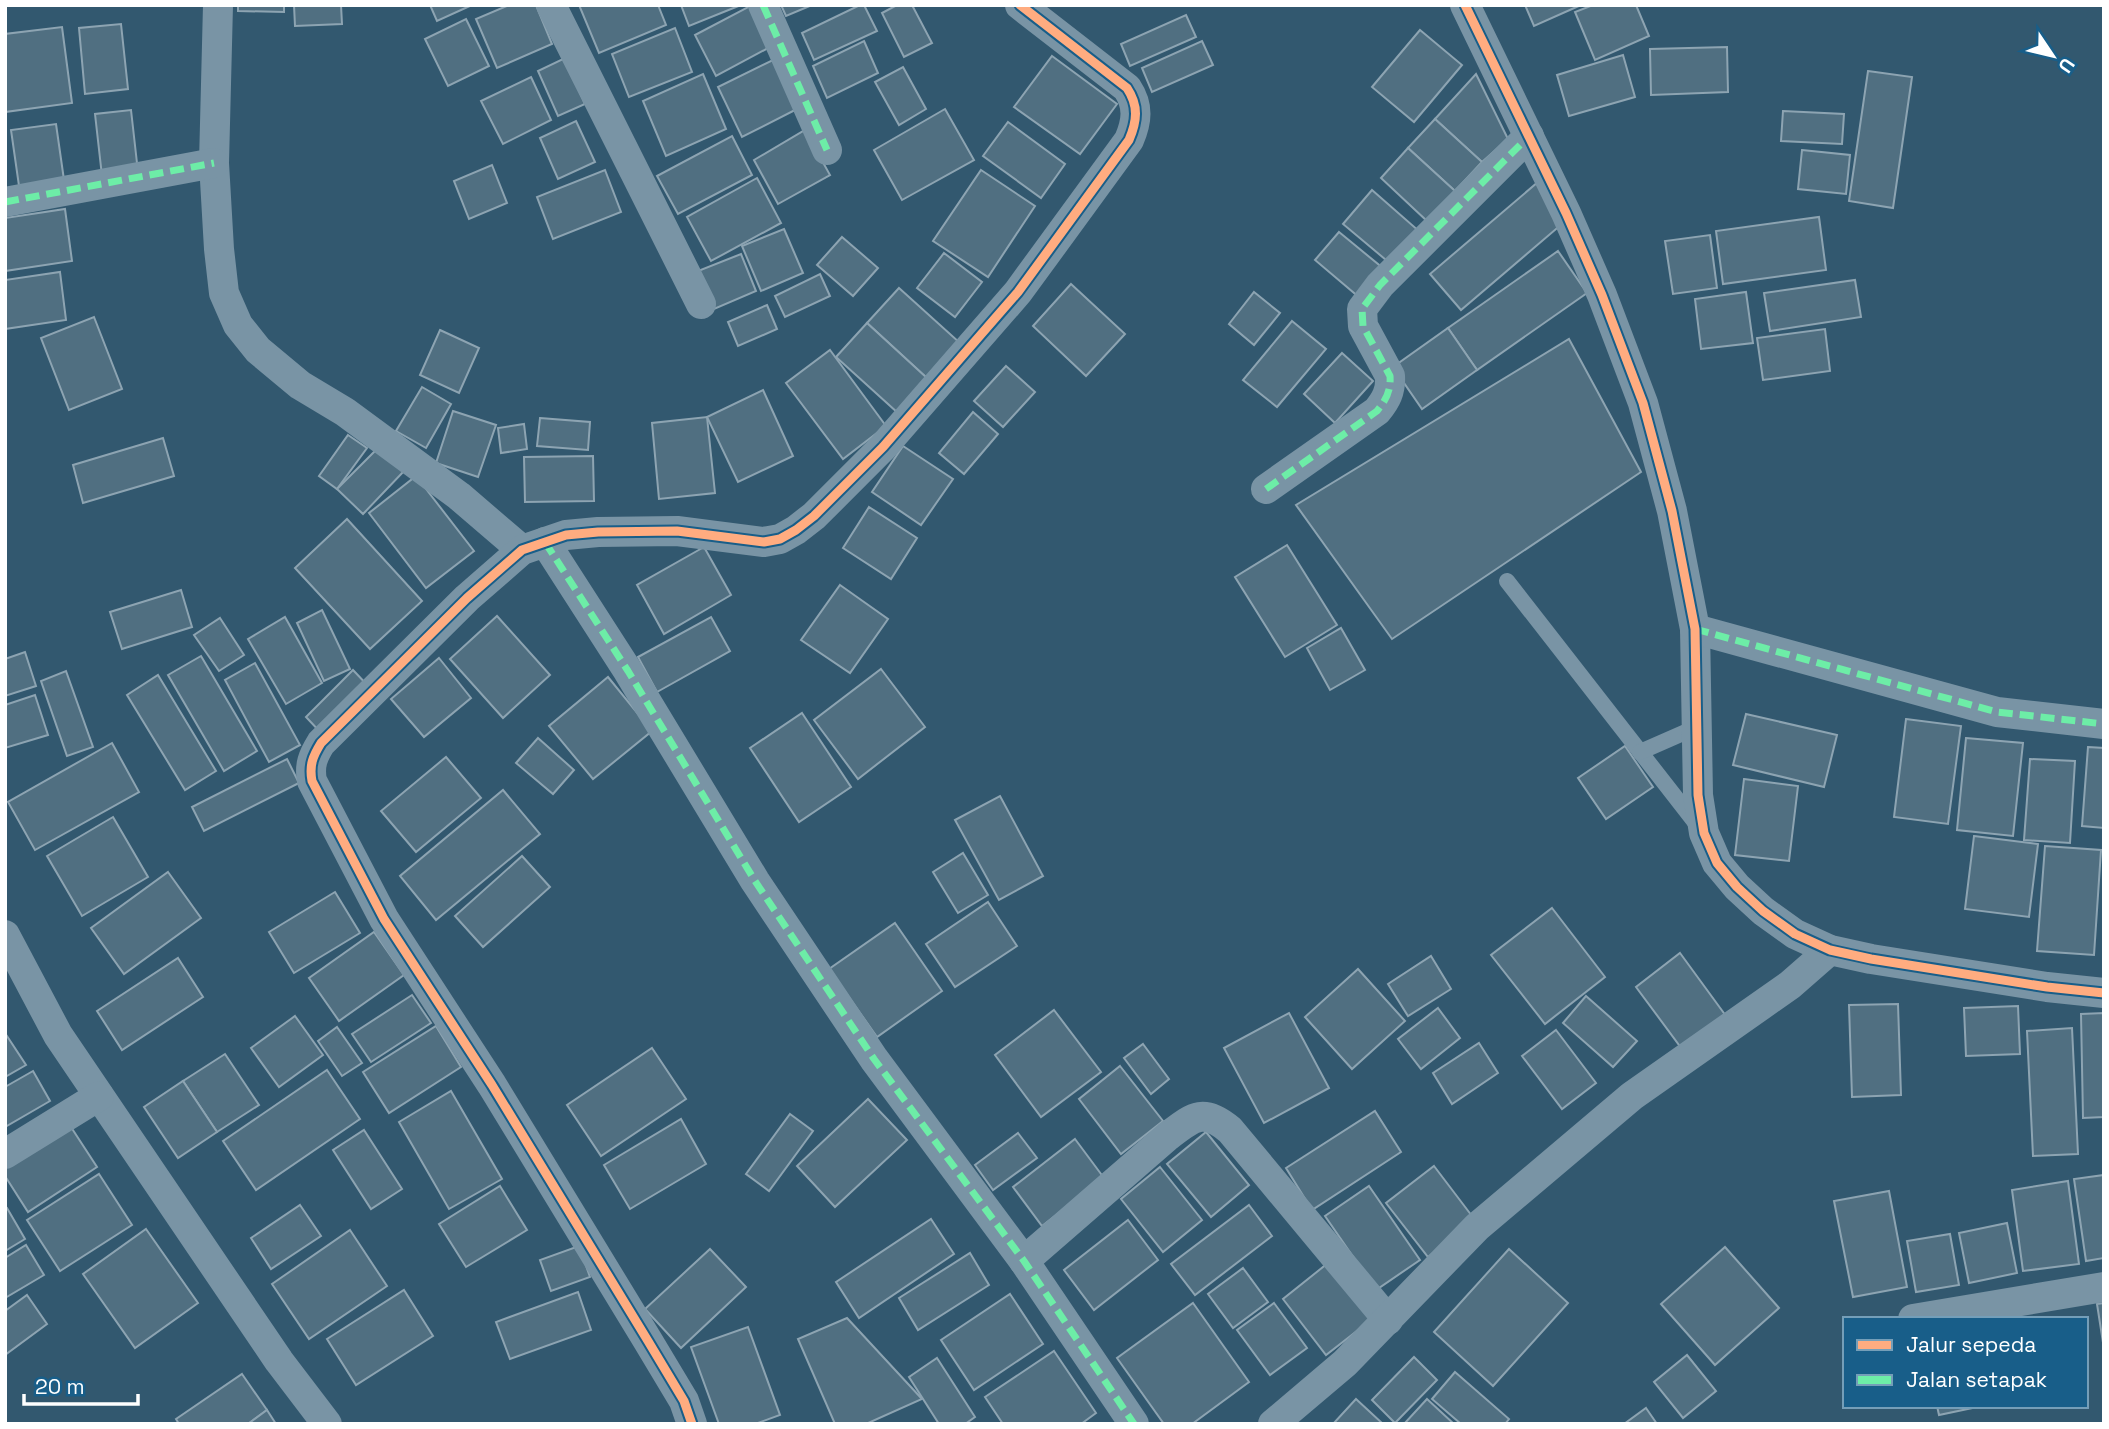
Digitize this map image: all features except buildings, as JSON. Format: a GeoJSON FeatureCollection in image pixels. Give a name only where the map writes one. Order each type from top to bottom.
{"type":"FeatureCollection","features":[{"type":"Feature","properties":{"kind":"street"},"geometry":{"type":"LineString","coordinates":[[218,5],[214,163],[224,293],[238,325],[258,350],[300,385],[345,412],[459,496],[534,546],[628,671],[755,881],[866,1048],[1024,1261],[1134,1424]]}},
{"type":"Feature","properties":{"kind":"street"},"geometry":{"type":"LineString","coordinates":[[551,5],[701,304]]}},
{"type":"Feature","properties":{"kind":"street"},"geometry":{"type":"LineString","coordinates":[[763,5],[827,150]]}},
{"type":"Feature","properties":{"kind":"street"},"geometry":{"type":"LineString","coordinates":[[692,1424],[684,1401],[492,1085],[384,919],[312,780],[310,768],[321,743],[467,598],[534,546],[566,535],[598,532],[677,531],[764,542],[780,538],[814,516],[883,447],[1018,292],[1129,140],[1135,126],[1135,100],[1127,88],[1020,5]]}},
{"type":"Feature","properties":{"kind":"street"},"geometry":{"type":"LineString","coordinates":[[1465,5],[1566,213],[1602,295],[1643,403],[1672,511],[1695,629],[1698,795],[1704,833],[1717,863],[1737,887],[1763,911],[1795,934],[1830,950],[1871,960],[2104,993]]}},
{"type":"Feature","properties":{"kind":"street"},"geometry":{"type":"LineString","coordinates":[[1266,489],[1377,411],[1391,384],[1390,376],[1362,319],[1362,309],[1368,299],[1529,136]]}},
{"type":"Feature","properties":{"kind":"street"},"geometry":{"type":"LineString","coordinates":[[5,202],[214,163]]}},
{"type":"Feature","properties":{"kind":"street"},"geometry":{"type":"LineString","coordinates":[[1695,629],[1997,712],[2104,724]]}},
{"type":"Feature","properties":{"kind":"street"},"geometry":{"type":"LineString","coordinates":[[5,935],[58,1035],[279,1361],[327,1424]]}},
{"type":"Feature","properties":{"kind":"street"},"geometry":{"type":"LineString","coordinates":[[1273,1424],[1345,1363],[1478,1227],[1632,1096],[1790,985],[1830,950]]}},
{"type":"Feature","properties":{"kind":"street"},"geometry":{"type":"LineString","coordinates":[[5,1154],[99,1096]]}},
{"type":"Feature","properties":{"kind":"street"},"geometry":{"type":"LineString","coordinates":[[1024,1261],[1168,1136],[1188,1121],[1209,1116],[1230,1130],[1388,1320]]}},
{"type":"Feature","properties":{"kind":"street"},"geometry":{"type":"LineString","coordinates":[[1925,1317],[2104,1287]]}},
{"type":"Feature","properties":{"kind":"lane"},"geometry":{"type":"LineString","coordinates":[[1507,581],[1704,833]]}},
{"type":"Feature","properties":{"kind":"lane"},"geometry":{"type":"LineString","coordinates":[[1640,752],[1697,727]]}},
{"type":"Feature","properties":{"kind":"marked path"},"geometry":{"type":"LineString","coordinates":[[763,5],[827,150]]}},
{"type":"Feature","properties":{"kind":"marked path"},"geometry":{"type":"LineString","coordinates":[[1266,489],[1380,407],[1389,391],[1390,376],[1363,326],[1362,309],[1380,285],[1529,136]]}},
{"type":"Feature","properties":{"kind":"marked path"},"geometry":{"type":"LineString","coordinates":[[5,202],[214,163]]}},
{"type":"Feature","properties":{"kind":"marked path"},"geometry":{"type":"LineString","coordinates":[[545,542],[628,671],[755,881],[874,1059],[1024,1261],[1134,1424]]}},
{"type":"Feature","properties":{"kind":"marked path"},"geometry":{"type":"LineString","coordinates":[[1695,629],[1997,712],[2104,724]]}},
{"type":"Feature","properties":{"kind":"cycle path"},"geometry":{"type":"LineString","coordinates":[[692,1424],[684,1401],[492,1085],[384,919],[312,781],[312,761],[321,743],[467,598],[522,550],[566,535],[598,532],[677,531],[764,542],[780,539],[814,516],[883,447],[1018,292],[1132,133],[1135,107],[1127,88],[1020,5]]}},
{"type":"Feature","properties":{"kind":"cycle path"},"geometry":{"type":"LineString","coordinates":[[1465,5],[1566,213],[1602,295],[1643,403],[1672,511],[1695,629],[1698,795],[1704,833],[1717,863],[1737,887],[1763,911],[1795,934],[1830,950],[2047,987],[2104,993]]}}]}
